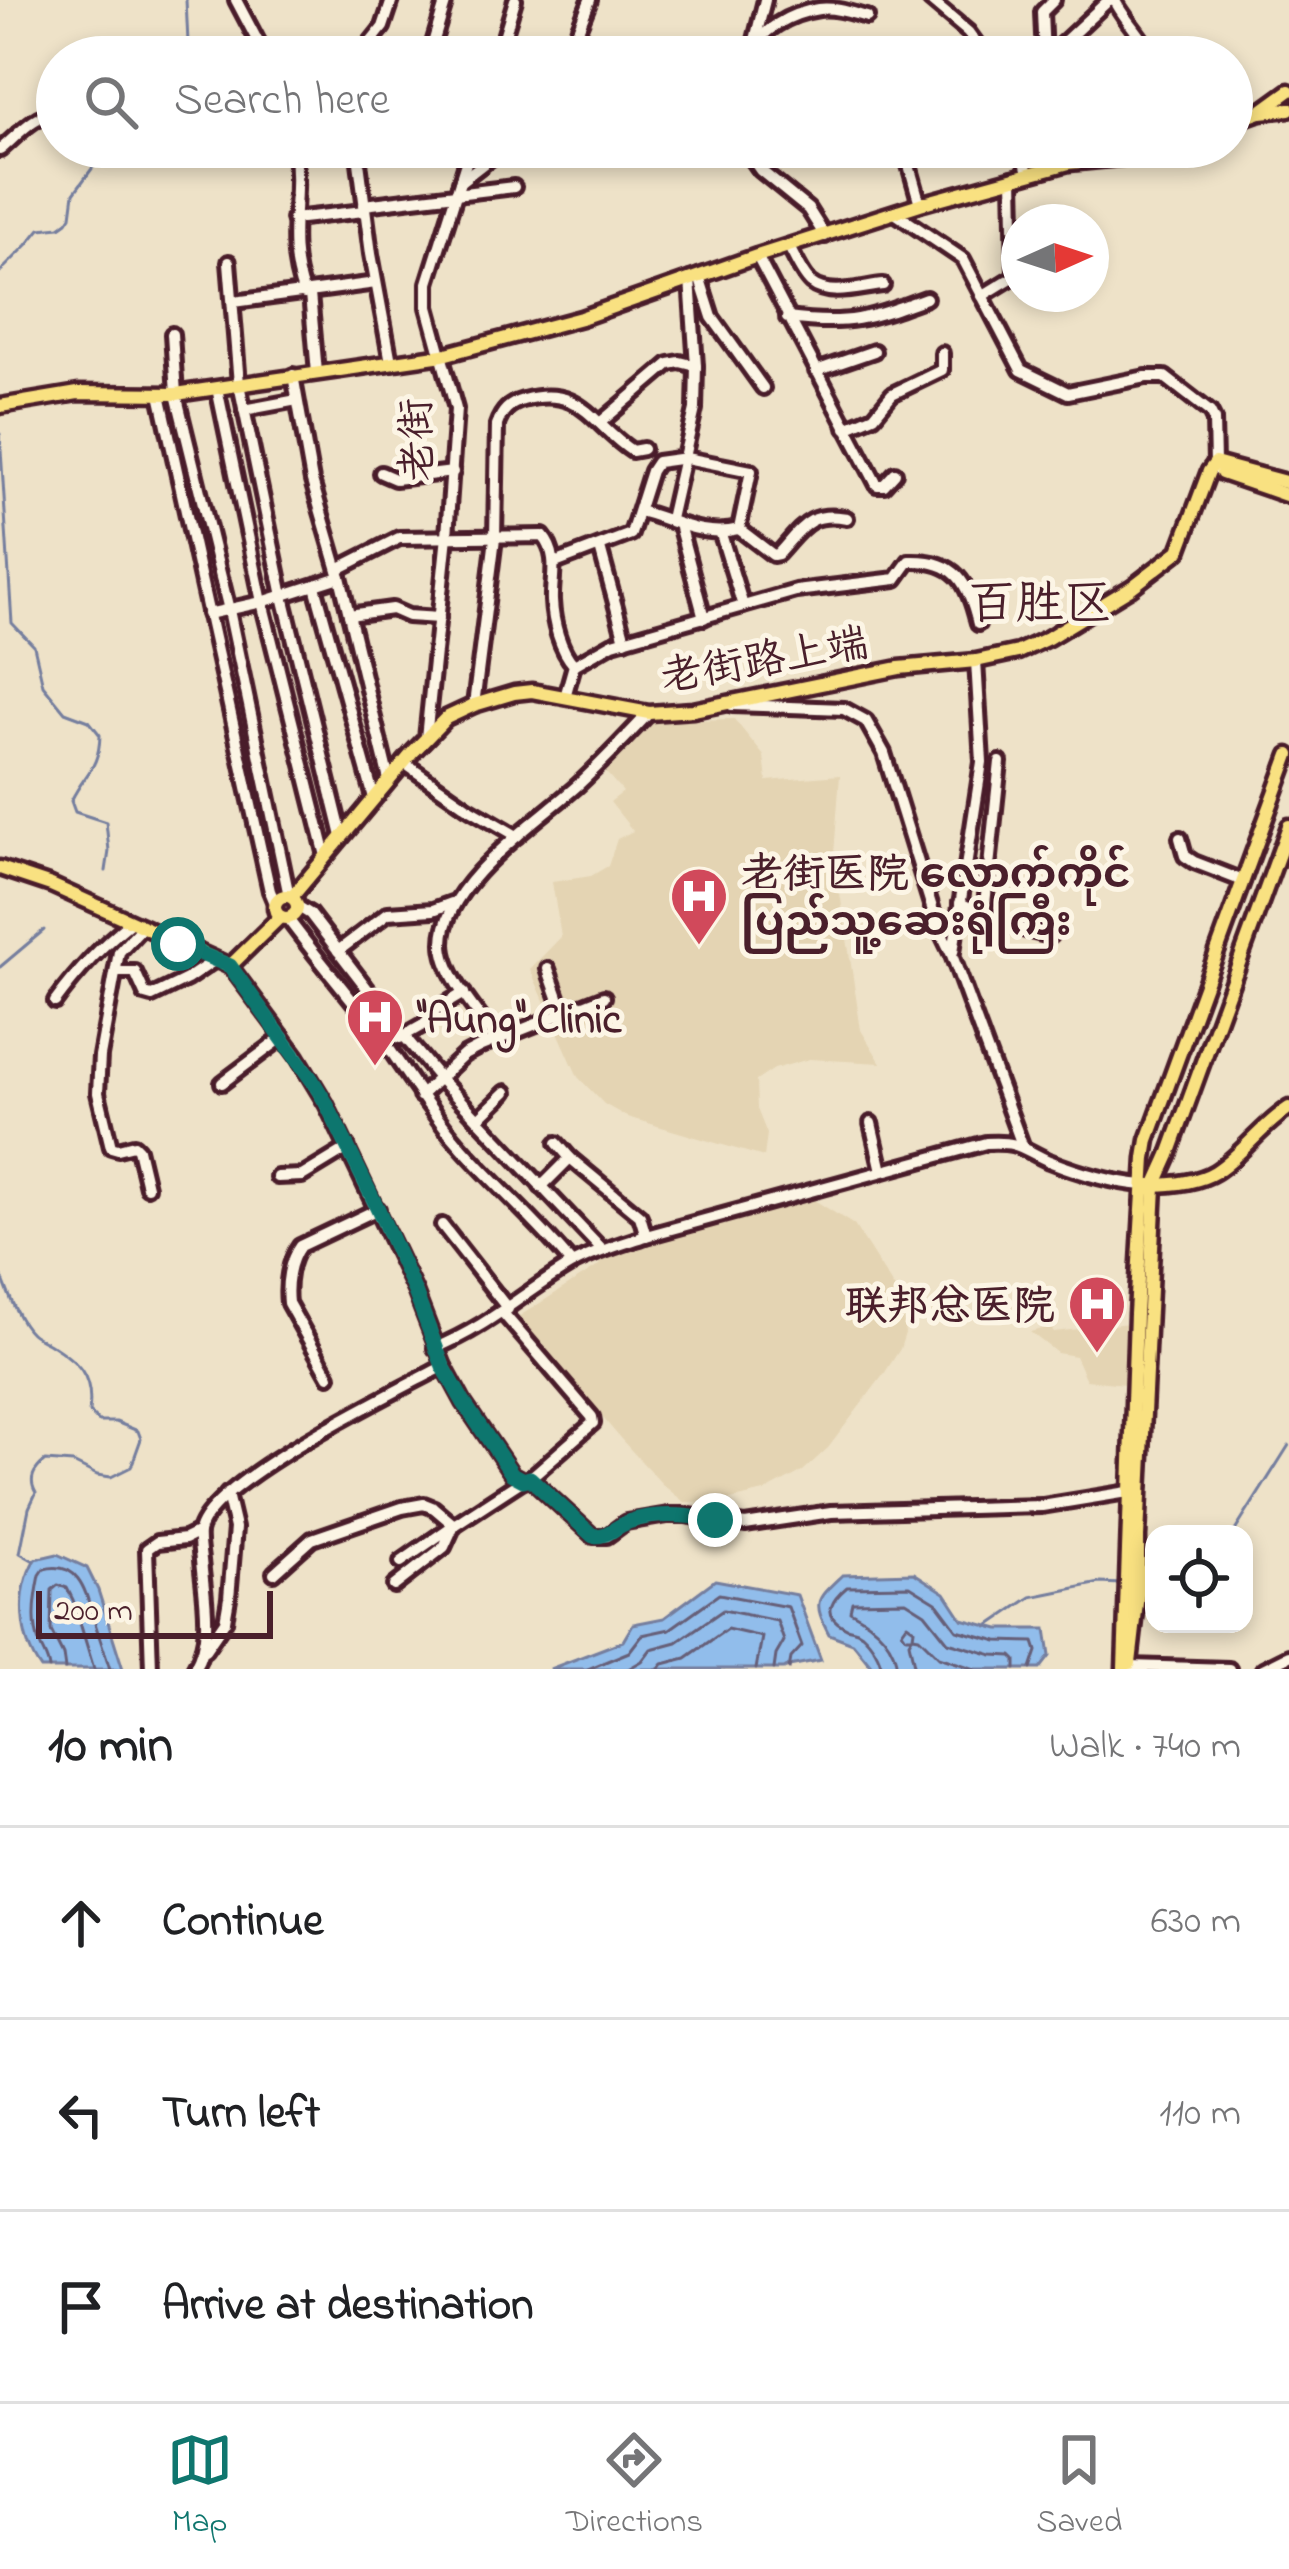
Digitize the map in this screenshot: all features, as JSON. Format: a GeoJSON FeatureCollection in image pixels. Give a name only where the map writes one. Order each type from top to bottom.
{"type":"FeatureCollection","features":[{"type":"Feature","properties":{"kind":"main road"},"geometry":{"type":"LineString","coordinates":[[1260,112],[1289,91]]}},
{"type":"Feature","properties":{"kind":"main road"},"geometry":{"type":"LineString","coordinates":[[1253,114],[1289,109]]}},
{"type":"Feature","properties":{"kind":"main road"},"geometry":{"type":"LineString","coordinates":[[0,406],[78,393],[176,394],[443,356],[581,318],[757,256],[1050,168]]}},
{"type":"Feature","properties":{"kind":"main road"},"geometry":{"type":"LineString","coordinates":[[1214,468],[1289,483]]}},
{"type":"Feature","properties":{"kind":"main road"},"geometry":{"type":"LineString","coordinates":[[1214,468],[1289,496]]}},
{"type":"Feature","properties":{"kind":"main road","name":"老街路上端"},"geometry":{"type":"LineString","coordinates":[[281,913],[294,916],[293,900],[326,856],[446,718],[474,705],[532,691],[649,712],[718,705],[899,668],[976,662],[1018,652],[1132,587],[1175,555],[1214,468]]}},
{"type":"Feature","properties":{"kind":"main road"},"geometry":{"type":"LineString","coordinates":[[1128,1668],[1148,1140],[1289,755]]}},
{"type":"Feature","properties":{"kind":"main road"},"geometry":{"type":"LineString","coordinates":[[1149,1185],[1169,1155],[1289,826]]}},
{"type":"Feature","properties":{"kind":"main road"},"geometry":{"type":"LineString","coordinates":[[0,868],[51,885],[230,966],[281,913],[281,897],[293,900]]}},
{"type":"Feature","properties":{"kind":"main road"},"geometry":{"type":"LineString","coordinates":[[1149,1185],[1214,1173],[1289,1108]]}},
{"type":"Feature","properties":{"kind":"street"},"geometry":{"type":"LineString","coordinates":[[236,0],[255,36]]}},
{"type":"Feature","properties":{"kind":"street"},"geometry":{"type":"LineString","coordinates":[[376,36],[392,0]]}},
{"type":"Feature","properties":{"kind":"street"},"geometry":{"type":"LineString","coordinates":[[435,36],[446,0]]}},
{"type":"Feature","properties":{"kind":"street"},"geometry":{"type":"LineString","coordinates":[[504,36],[515,0]]}},
{"type":"Feature","properties":{"kind":"street"},"geometry":{"type":"LineString","coordinates":[[575,36],[590,0]]}},
{"type":"Feature","properties":{"kind":"street"},"geometry":{"type":"LineString","coordinates":[[756,36],[765,0]]}},
{"type":"Feature","properties":{"kind":"street"},"geometry":{"type":"LineString","coordinates":[[930,0],[971,36]]}},
{"type":"Feature","properties":{"kind":"street"},"geometry":{"type":"LineString","coordinates":[[1044,36],[1042,12],[1054,0]]}},
{"type":"Feature","properties":{"kind":"street"},"geometry":{"type":"LineString","coordinates":[[1070,36],[1112,0],[1140,36]]}},
{"type":"Feature","properties":{"kind":"street"},"geometry":{"type":"LineString","coordinates":[[762,36],[796,15],[819,9],[867,16]]}},
{"type":"Feature","properties":{"kind":"street"},"geometry":{"type":"LineString","coordinates":[[0,149],[36,119]]}},
{"type":"Feature","properties":{"kind":"street"},"geometry":{"type":"LineString","coordinates":[[296,168],[292,247],[307,294],[317,374]]}},
{"type":"Feature","properties":{"kind":"street"},"geometry":{"type":"LineString","coordinates":[[359,168],[392,362]]}},
{"type":"Feature","properties":{"kind":"street","name":"老街"},"geometry":{"type":"LineString","coordinates":[[426,738],[455,409],[428,307],[428,283],[465,168]]}},
{"type":"Feature","properties":{"kind":"street"},"geometry":{"type":"LineString","coordinates":[[461,181],[478,168]]}},
{"type":"Feature","properties":{"kind":"street"},"geometry":{"type":"LineString","coordinates":[[759,168],[808,209],[825,236]]}},
{"type":"Feature","properties":{"kind":"street"},"geometry":{"type":"LineString","coordinates":[[910,168],[920,204]]}},
{"type":"Feature","properties":{"kind":"street"},"geometry":{"type":"LineString","coordinates":[[1027,168],[1028,174]]}},
{"type":"Feature","properties":{"kind":"street"},"geometry":{"type":"LineString","coordinates":[[982,296],[1016,272],[1013,178]]}},
{"type":"Feature","properties":{"kind":"street"},"geometry":{"type":"LineString","coordinates":[[293,220],[514,187]]}},
{"type":"Feature","properties":{"kind":"street"},"geometry":{"type":"LineString","coordinates":[[895,213],[963,259],[1021,370],[1068,393],[1165,376],[1210,412],[1214,468]]}},
{"type":"Feature","properties":{"kind":"street"},"geometry":{"type":"LineString","coordinates":[[789,247],[808,281],[818,287],[838,291],[883,284]]}},
{"type":"Feature","properties":{"kind":"street"},"geometry":{"type":"LineString","coordinates":[[757,256],[877,484],[884,485],[895,472]]}},
{"type":"Feature","properties":{"kind":"street"},"geometry":{"type":"LineString","coordinates":[[229,262],[244,410],[283,596],[342,836]]}},
{"type":"Feature","properties":{"kind":"street"},"geometry":{"type":"LineString","coordinates":[[694,277],[695,409],[675,524],[704,618]]}},
{"type":"Feature","properties":{"kind":"street"},"geometry":{"type":"LineString","coordinates":[[694,277],[712,316],[763,388]]}},
{"type":"Feature","properties":{"kind":"street"},"geometry":{"type":"LineString","coordinates":[[234,302],[376,284]]}},
{"type":"Feature","properties":{"kind":"street"},"geometry":{"type":"LineString","coordinates":[[787,317],[817,322],[863,320],[926,298]]}},
{"type":"Feature","properties":{"kind":"street"},"geometry":{"type":"LineString","coordinates":[[172,334],[176,394],[293,900],[310,914],[440,1078],[602,1250]]}},
{"type":"Feature","properties":{"kind":"street"},"geometry":{"type":"LineString","coordinates":[[816,371],[874,351]]}},
{"type":"Feature","properties":{"kind":"street"},"geometry":{"type":"LineString","coordinates":[[846,428],[874,416],[892,394],[942,370],[942,352]]}},
{"type":"Feature","properties":{"kind":"street"},"geometry":{"type":"LineString","coordinates":[[601,422],[669,364],[696,366]]}},
{"type":"Feature","properties":{"kind":"street"},"geometry":{"type":"LineString","coordinates":[[293,376],[312,481],[389,780]]}},
{"type":"Feature","properties":{"kind":"street"},"geometry":{"type":"LineString","coordinates":[[217,388],[262,602],[326,856]]}},
{"type":"Feature","properties":{"kind":"street"},"geometry":{"type":"LineString","coordinates":[[160,394],[270,891],[281,913],[457,1142],[572,1264]]}},
{"type":"Feature","properties":{"kind":"street"},"geometry":{"type":"LineString","coordinates":[[474,705],[495,538],[497,425],[508,406],[520,400],[560,396],[601,422],[624,446],[632,451],[643,449]]}},
{"type":"Feature","properties":{"kind":"street"},"geometry":{"type":"LineString","coordinates":[[244,410],[297,400]]}},
{"type":"Feature","properties":{"kind":"street"},"geometry":{"type":"LineString","coordinates":[[555,563],[632,535],[657,462],[686,458],[751,471],[740,529]]}},
{"type":"Feature","properties":{"kind":"street"},"geometry":{"type":"LineString","coordinates":[[382,473],[395,479],[453,472]]}},
{"type":"Feature","properties":{"kind":"street"},"geometry":{"type":"LineString","coordinates":[[639,511],[721,533],[740,529]]}},
{"type":"Feature","properties":{"kind":"street"},"geometry":{"type":"LineString","coordinates":[[740,529],[772,555],[818,516],[847,518]]}},
{"type":"Feature","properties":{"kind":"street"},"geometry":{"type":"LineString","coordinates":[[721,533],[742,606]]}},
{"type":"Feature","properties":{"kind":"street"},"geometry":{"type":"LineString","coordinates":[[208,614],[315,586],[399,538],[543,536],[551,545],[555,563],[555,619],[567,658],[574,664]]}},
{"type":"Feature","properties":{"kind":"street"},"geometry":{"type":"LineString","coordinates":[[599,548],[625,640]]}},
{"type":"Feature","properties":{"kind":"street"},"geometry":{"type":"LineString","coordinates":[[565,697],[574,664],[594,652],[796,592],[896,579],[910,561],[949,566],[956,572],[978,624]]}},
{"type":"Feature","properties":{"kind":"street"},"geometry":{"type":"LineString","coordinates":[[315,586],[374,798]]}},
{"type":"Feature","properties":{"kind":"street"},"geometry":{"type":"LineString","coordinates":[[349,615],[392,610],[439,618]]}},
{"type":"Feature","properties":{"kind":"street"},"geometry":{"type":"LineString","coordinates":[[952,955],[982,762],[976,662]]}},
{"type":"Feature","properties":{"kind":"street"},"geometry":{"type":"LineString","coordinates":[[718,705],[826,706],[866,721],[884,753],[937,924],[1022,1145]]}},
{"type":"Feature","properties":{"kind":"street"},"geometry":{"type":"LineString","coordinates":[[338,951],[388,913],[433,910],[453,903],[649,712]]}},
{"type":"Feature","properties":{"kind":"street"},"geometry":{"type":"LineString","coordinates":[[982,762],[1005,762],[984,914]]}},
{"type":"Feature","properties":{"kind":"street"},"geometry":{"type":"LineString","coordinates":[[404,763],[517,836]]}},
{"type":"Feature","properties":{"kind":"street"},"geometry":{"type":"LineString","coordinates":[[1180,838],[1185,856],[1243,881]]}},
{"type":"Feature","properties":{"kind":"street"},"geometry":{"type":"LineString","coordinates":[[453,903],[443,946],[464,993],[497,1039]]}},
{"type":"Feature","properties":{"kind":"street"},"geometry":{"type":"LineString","coordinates":[[960,903],[1007,925],[1050,936]]}},
{"type":"Feature","properties":{"kind":"street"},"geometry":{"type":"LineString","coordinates":[[137,924],[119,952],[98,1093],[111,1147],[134,1145],[138,1149],[147,1187]]}},
{"type":"Feature","properties":{"kind":"street"},"geometry":{"type":"LineString","coordinates":[[55,1001],[108,941],[137,924]]}},
{"type":"Feature","properties":{"kind":"street"},"geometry":{"type":"LineString","coordinates":[[116,972],[135,972],[146,994],[152,996],[187,980],[214,960]]}},
{"type":"Feature","properties":{"kind":"street"},"geometry":{"type":"LineString","coordinates":[[230,966],[326,1103],[415,1292],[443,1366],[464,1403],[512,1474],[526,1479],[593,1536],[607,1536],[626,1522],[668,1515],[745,1526],[831,1512],[1042,1506],[1134,1491]]}},
{"type":"Feature","properties":{"kind":"street"},"geometry":{"type":"LineString","coordinates":[[548,969],[564,1014]]}},
{"type":"Feature","properties":{"kind":"street"},"geometry":{"type":"LineString","coordinates":[[386,1044],[464,993]]}},
{"type":"Feature","properties":{"kind":"street"},"geometry":{"type":"LineString","coordinates":[[420,1096],[464,1055],[604,997]]}},
{"type":"Feature","properties":{"kind":"street"},"geometry":{"type":"LineString","coordinates":[[222,1084],[283,1037]]}},
{"type":"Feature","properties":{"kind":"street"},"geometry":{"type":"LineString","coordinates":[[478,1120],[506,1092]]}},
{"type":"Feature","properties":{"kind":"street"},"geometry":{"type":"LineString","coordinates":[[871,1123],[882,1171]]}},
{"type":"Feature","properties":{"kind":"street"},"geometry":{"type":"LineString","coordinates":[[557,1143],[640,1216],[646,1236]]}},
{"type":"Feature","properties":{"kind":"street"},"geometry":{"type":"LineString","coordinates":[[435,1348],[462,1337],[572,1264],[602,1250],[986,1143],[1022,1145],[1083,1173],[1149,1185]]}},
{"type":"Feature","properties":{"kind":"street"},"geometry":{"type":"LineString","coordinates":[[277,1177],[302,1176],[348,1148]]}},
{"type":"Feature","properties":{"kind":"street"},"geometry":{"type":"LineString","coordinates":[[541,1187],[570,1158]]}},
{"type":"Feature","properties":{"kind":"street"},"geometry":{"type":"LineString","coordinates":[[329,1376],[288,1303],[292,1256],[300,1246],[378,1209]]}},
{"type":"Feature","properties":{"kind":"street"},"geometry":{"type":"LineString","coordinates":[[401,1562],[526,1479],[593,1423],[442,1225]]}},
{"type":"Feature","properties":{"kind":"street"},"geometry":{"type":"LineString","coordinates":[[151,1669],[147,1550],[157,1542],[199,1532],[214,1506],[250,1476],[443,1366]]}},
{"type":"Feature","properties":{"kind":"street"},"geometry":{"type":"LineString","coordinates":[[202,1653],[225,1622],[229,1598],[236,1528],[227,1494]]}},
{"type":"Feature","properties":{"kind":"street"},"geometry":{"type":"LineString","coordinates":[[274,1573],[312,1539],[402,1508],[424,1504],[454,1525]]}},
{"type":"Feature","properties":{"kind":"street"},"geometry":{"type":"LineString","coordinates":[[394,1586],[444,1547],[454,1525]]}},
{"type":"Feature","properties":{"kind":"street"},"geometry":{"type":"LineString","coordinates":[[194,1669],[207,1635],[199,1532]]}},
{"type":"Feature","properties":{"kind":"street"},"geometry":{"type":"LineString","coordinates":[[1263,1669],[1289,1656]]}},
{"type":"Feature","properties":{"kind":"street"},"geometry":{"type":"LineString","coordinates":[[1128,1668],[1229,1669]]}},
{"type":"Feature","properties":{"kind":"shaded area","name":"老街医院 လောက်ကိုင် ပြည်သူ့ဆေးရုံကြီး"},"geometry":{"type":"Polygon","coordinates":[[[734,719],[764,756],[767,781],[840,775],[834,854],[861,1030],[881,1063],[809,1059],[774,1069],[756,1081],[757,1109],[767,1134],[764,1157],[627,1117],[604,1104],[578,1077],[530,969],[561,937],[552,882],[591,876],[608,866],[617,839],[633,831],[610,802],[623,792],[601,767],[649,721],[734,719]]]}},
{"type":"Feature","properties":{"kind":"shaded area"},"geometry":{"type":"Polygon","coordinates":[[[811,1198],[854,1225],[899,1296],[905,1333],[900,1349],[828,1448],[803,1471],[764,1492],[726,1501],[684,1502],[620,1438],[518,1317],[600,1265],[603,1256],[811,1198]]]}},
{"type":"Feature","properties":{"kind":"shaded area","name":"联邦总医院"},"geometry":{"type":"Polygon","coordinates":[[[1128,1323],[1125,1384],[1086,1380],[1075,1356],[1057,1353],[1030,1332],[1050,1327],[1054,1332],[1128,1323]]]}},
{"type":"Feature","properties":{"kind":"water"},"geometry":{"type":"Polygon","coordinates":[[[57,1554],[87,1568],[123,1669],[41,1669],[34,1657],[24,1629],[25,1585],[35,1559],[57,1554]]]}},
{"type":"Feature","properties":{"kind":"water"},"geometry":{"type":"Polygon","coordinates":[[[914,1573],[945,1593],[962,1619],[999,1629],[1046,1629],[1050,1656],[1040,1669],[874,1669],[853,1643],[829,1634],[819,1601],[842,1575],[914,1573]]]}},
{"type":"Feature","properties":{"kind":"water"},"geometry":{"type":"Polygon","coordinates":[[[715,1580],[797,1595],[821,1660],[784,1669],[550,1669],[623,1641],[633,1624],[664,1618],[715,1580]]]}},
{"type":"Feature","properties":{"kind":"waterway"},"geometry":{"type":"LineString","coordinates":[[186,0],[188,36]]}},
{"type":"Feature","properties":{"kind":"waterway"},"geometry":{"type":"LineString","coordinates":[[0,272],[40,229],[67,222],[74,193],[92,168]]}},
{"type":"Feature","properties":{"kind":"waterway"},"geometry":{"type":"LineString","coordinates":[[0,434],[12,623],[34,646],[43,685],[65,712],[89,721],[100,735],[94,764],[71,801],[75,812],[106,822],[106,871]]}},
{"type":"Feature","properties":{"kind":"waterway"},"geometry":{"type":"LineString","coordinates":[[0,967],[44,930]]}},
{"type":"Feature","properties":{"kind":"waterway"},"geometry":{"type":"LineString","coordinates":[[0,1272],[26,1327],[82,1370],[89,1388],[89,1412],[99,1422],[116,1422],[138,1431],[141,1439],[131,1467],[111,1477],[73,1463],[45,1461],[38,1468],[20,1553],[34,1561]]}},
{"type":"Feature","properties":{"kind":"waterway"},"geometry":{"type":"LineString","coordinates":[[1239,1525],[1289,1445]]}},
{"type":"Feature","properties":{"kind":"waterway"},"geometry":{"type":"LineString","coordinates":[[987,1627],[1031,1597],[1100,1583],[1122,1584]]}},
{"type":"Feature","properties":{"kind":"place","name":"老街医院 လောက်ကိုင် ပြည်သူ့ဆေးရုံကြီး"},"geometry":{"type":"Point","coordinates":[699,947]}},
{"type":"Feature","properties":{"kind":"place","name":"\"Aung\" Clinic"},"geometry":{"type":"Point","coordinates":[375,1068]}},
{"type":"Feature","properties":{"kind":"place","name":"联邦总医院"},"geometry":{"type":"Point","coordinates":[1097,1355]}},
{"type":"Feature","properties":{"kind":"district","name":"百胜区"},"geometry":{"type":"Point","coordinates":[1040,601]}},
{"type":"Feature","properties":{"kind":"route"},"geometry":{"type":"LineString","coordinates":[[178,944],[230,966],[312,1080],[378,1209],[443,1366],[512,1474],[530,1478],[593,1536],[607,1536],[626,1522],[668,1515],[715,1520]]}}]}
